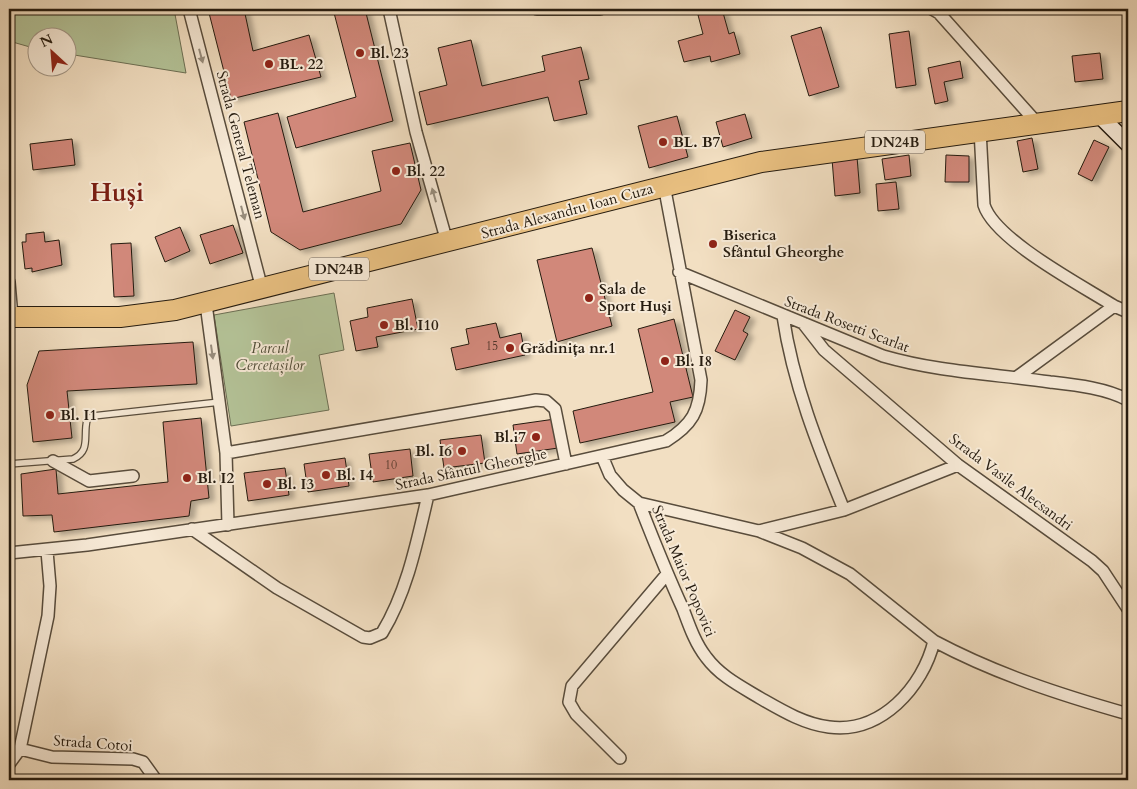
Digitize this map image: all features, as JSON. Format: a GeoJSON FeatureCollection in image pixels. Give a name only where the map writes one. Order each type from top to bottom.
{"type":"FeatureCollection","features":[{"type":"Feature","properties":{"kind":"highway","name":"Strada Alexandru Ioan Cuza"},"geometry":{"type":"LineString","coordinates":[[10,317],[120,317],[206,304],[664,185],[761,162],[980,130],[1128,111]]}},
{"type":"Feature","properties":{"kind":"main road"},"geometry":{"type":"LineString","coordinates":[[1099,116],[1128,144]]}},
{"type":"Feature","properties":{"kind":"street","name":"Strada General Teleman"},"geometry":{"type":"LineString","coordinates":[[189,9],[262,289]]}},
{"type":"Feature","properties":{"kind":"street"},"geometry":{"type":"LineString","coordinates":[[389,9],[416,132],[447,242]]}},
{"type":"Feature","properties":{"kind":"street"},"geometry":{"type":"LineString","coordinates":[[537,9],[600,9]]}},
{"type":"Feature","properties":{"kind":"street"},"geometry":{"type":"LineString","coordinates":[[932,9],[939,13],[1037,123]]}},
{"type":"Feature","properties":{"kind":"street"},"geometry":{"type":"LineString","coordinates":[[980,130],[984,205],[987,215],[1016,243],[1114,306],[1128,312]]}},
{"type":"Feature","properties":{"kind":"street","name":"Strada Sfântul Gheorghe"},"geometry":{"type":"LineString","coordinates":[[9,553],[47,551],[428,495],[666,441],[687,426],[699,407],[701,380],[664,185]]}},
{"type":"Feature","properties":{"kind":"street","name":"Strada Rosetti Scarlat"},"geometry":{"type":"LineString","coordinates":[[679,272],[883,356],[915,365],[953,371],[1074,385],[1118,395],[1128,400]]}},
{"type":"Feature","properties":{"kind":"street"},"geometry":{"type":"LineString","coordinates":[[9,282],[10,317]]}},
{"type":"Feature","properties":{"kind":"street"},"geometry":{"type":"LineString","coordinates":[[206,304],[226,453],[228,525]]}},
{"type":"Feature","properties":{"kind":"street"},"geometry":{"type":"LineString","coordinates":[[1017,377],[1114,306]]}},
{"type":"Feature","properties":{"kind":"street"},"geometry":{"type":"LineString","coordinates":[[783,316],[798,386],[818,445],[844,510]]}},
{"type":"Feature","properties":{"kind":"street","name":"Strada Vasile Alecsandri"},"geometry":{"type":"LineString","coordinates":[[804,324],[824,350],[958,465],[1092,561],[1103,571],[1128,609]]}},
{"type":"Feature","properties":{"kind":"street"},"geometry":{"type":"LineString","coordinates":[[226,453],[536,400],[546,401],[555,409],[566,464]]}},
{"type":"Feature","properties":{"kind":"street"},"geometry":{"type":"LineString","coordinates":[[602,456],[610,475],[623,490],[640,503],[759,531],[802,548],[850,574],[934,641],[1026,683],[1128,714]]}},
{"type":"Feature","properties":{"kind":"street"},"geometry":{"type":"LineString","coordinates":[[53,461],[89,482],[134,476]]}},
{"type":"Feature","properties":{"kind":"street"},"geometry":{"type":"LineString","coordinates":[[759,531],[844,510],[958,465]]}},
{"type":"Feature","properties":{"kind":"street"},"geometry":{"type":"LineString","coordinates":[[192,529],[291,596],[363,637],[377,637],[385,628],[413,560],[428,495]]}},
{"type":"Feature","properties":{"kind":"street","name":"Strada Maior Popovici"},"geometry":{"type":"LineString","coordinates":[[640,503],[667,574],[696,639],[715,668],[726,677],[785,712],[818,725],[842,728],[859,725],[892,708],[917,682],[929,660],[934,641]]}},
{"type":"Feature","properties":{"kind":"street"},"geometry":{"type":"LineString","coordinates":[[9,764],[20,749],[48,616],[50,586],[47,551]]}},
{"type":"Feature","properties":{"kind":"street"},"geometry":{"type":"LineString","coordinates":[[620,758],[576,714],[569,702],[572,686],[667,574]]}},
{"type":"Feature","properties":{"kind":"street","name":"Strada Cotoi"},"geometry":{"type":"LineString","coordinates":[[20,749],[52,757],[133,759],[143,762],[156,780]]}},
{"type":"Feature","properties":{"kind":"lane"},"geometry":{"type":"LineString","coordinates":[[9,464],[73,459],[81,456],[86,447],[87,420],[93,416],[220,402]]}},
{"type":"Feature","properties":{"kind":"green space"},"geometry":{"type":"Polygon","coordinates":[[[9,9],[174,9],[186,73],[78,56],[78,28],[28,28],[28,46],[9,41],[9,9]]]}},
{"type":"Feature","properties":{"kind":"green space","name":"Parcul Cercetașilor"},"geometry":{"type":"Polygon","coordinates":[[[334,293],[344,350],[319,355],[329,410],[231,426],[214,315],[334,293]]]}},
{"type":"Feature","properties":{"kind":"building","name":"BL. 22"},"geometry":{"type":"Polygon","coordinates":[[[208,9],[244,9],[253,51],[309,35],[321,77],[231,99],[208,9]]]}},
{"type":"Feature","properties":{"kind":"building","name":"Bl. 23"},"geometry":{"type":"Polygon","coordinates":[[[333,9],[365,9],[393,121],[296,148],[287,117],[356,97],[333,9]]]}},
{"type":"Feature","properties":{"kind":"building"},"geometry":{"type":"Polygon","coordinates":[[[722,9],[729,34],[734,32],[740,54],[711,62],[710,56],[684,62],[678,41],[703,34],[698,15],[722,9]]]}},
{"type":"Feature","properties":{"kind":"building"},"geometry":{"type":"Polygon","coordinates":[[[821,27],[839,87],[809,96],[791,36],[821,27]]]}},
{"type":"Feature","properties":{"kind":"building"},"geometry":{"type":"Polygon","coordinates":[[[909,31],[916,85],[896,88],[889,34],[909,31]]]}},
{"type":"Feature","properties":{"kind":"building"},"geometry":{"type":"Polygon","coordinates":[[[471,40],[482,86],[545,71],[542,56],[581,47],[589,79],[579,81],[587,114],[554,121],[548,97],[427,125],[419,92],[447,85],[438,48],[471,40]]]}},
{"type":"Feature","properties":{"kind":"building"},"geometry":{"type":"Polygon","coordinates":[[[1100,53],[1103,79],[1075,82],[1072,56],[1100,53]]]}},
{"type":"Feature","properties":{"kind":"building"},"geometry":{"type":"Polygon","coordinates":[[[960,61],[963,78],[944,82],[948,101],[935,104],[928,68],[960,61]]]}},
{"type":"Feature","properties":{"kind":"building","name":"Bl. 22"},"geometry":{"type":"Polygon","coordinates":[[[278,113],[303,212],[381,191],[372,151],[410,143],[421,190],[401,224],[300,250],[271,232],[244,122],[278,113]]]}},
{"type":"Feature","properties":{"kind":"building"},"geometry":{"type":"Polygon","coordinates":[[[745,114],[752,138],[723,147],[716,122],[745,114]]]}},
{"type":"Feature","properties":{"kind":"building","name":"BL. B7"},"geometry":{"type":"Polygon","coordinates":[[[677,116],[688,157],[649,168],[638,126],[677,116]]]}},
{"type":"Feature","properties":{"kind":"building"},"geometry":{"type":"Polygon","coordinates":[[[1032,138],[1038,169],[1023,172],[1017,141],[1032,138]]]}},
{"type":"Feature","properties":{"kind":"building"},"geometry":{"type":"Polygon","coordinates":[[[72,139],[75,165],[33,170],[30,144],[72,139]]]}},
{"type":"Feature","properties":{"kind":"building"},"geometry":{"type":"Polygon","coordinates":[[[1094,140],[1109,147],[1092,181],[1078,174],[1094,140]]]}},
{"type":"Feature","properties":{"kind":"building"},"geometry":{"type":"Polygon","coordinates":[[[909,155],[911,176],[885,180],[882,159],[909,155]]]}},
{"type":"Feature","properties":{"kind":"building"},"geometry":{"type":"Polygon","coordinates":[[[946,155],[969,156],[969,182],[945,182],[946,155]]]}},
{"type":"Feature","properties":{"kind":"building"},"geometry":{"type":"Polygon","coordinates":[[[857,157],[860,193],[835,196],[832,159],[857,157]]]}},
{"type":"Feature","properties":{"kind":"building"},"geometry":{"type":"Polygon","coordinates":[[[896,182],[899,209],[878,211],[876,184],[896,182]]]}},
{"type":"Feature","properties":{"kind":"building"},"geometry":{"type":"Polygon","coordinates":[[[233,225],[243,253],[210,264],[200,235],[233,225]]]}},
{"type":"Feature","properties":{"kind":"building"},"geometry":{"type":"Polygon","coordinates":[[[180,227],[190,251],[165,262],[155,237],[180,227]]]}},
{"type":"Feature","properties":{"kind":"building"},"geometry":{"type":"Polygon","coordinates":[[[44,232],[45,242],[59,240],[62,265],[32,272],[32,268],[25,269],[22,242],[26,242],[26,234],[44,232]]]}},
{"type":"Feature","properties":{"kind":"building"},"geometry":{"type":"Polygon","coordinates":[[[131,243],[134,296],[114,297],[111,244],[131,243]]]}},
{"type":"Feature","properties":{"kind":"building","name":"Sala de Sport Huși"},"geometry":{"type":"Polygon","coordinates":[[[592,248],[612,326],[557,342],[537,260],[592,248]]]}},
{"type":"Feature","properties":{"kind":"building","name":"Bl. I10"},"geometry":{"type":"Polygon","coordinates":[[[412,299],[418,329],[376,337],[378,347],[356,351],[350,321],[368,317],[367,308],[412,299]]]}},
{"type":"Feature","properties":{"kind":"building"},"geometry":{"type":"Polygon","coordinates":[[[735,310],[750,317],[743,331],[748,334],[735,360],[715,351],[735,310]]]}},
{"type":"Feature","properties":{"kind":"building","name":"Bl. I8"},"geometry":{"type":"Polygon","coordinates":[[[674,319],[693,397],[670,402],[675,422],[580,443],[573,411],[653,392],[638,329],[674,319]]]}},
{"type":"Feature","properties":{"kind":"building"},"geometry":{"type":"Polygon","coordinates":[[[496,323],[500,338],[521,333],[525,355],[456,370],[451,348],[469,344],[466,329],[496,323]]]}},
{"type":"Feature","properties":{"kind":"building","name":"Bl. I1"},"geometry":{"type":"Polygon","coordinates":[[[193,342],[197,384],[67,391],[72,438],[33,442],[27,385],[39,351],[193,342]]]}},
{"type":"Feature","properties":{"kind":"building","name":"Bl. I2"},"geometry":{"type":"Polygon","coordinates":[[[201,418],[209,498],[191,501],[189,516],[54,532],[52,515],[23,516],[21,474],[56,469],[58,494],[168,482],[163,422],[201,418]]]}},
{"type":"Feature","properties":{"kind":"building","name":"Bl.i7"},"geometry":{"type":"Polygon","coordinates":[[[555,419],[558,448],[517,454],[513,425],[555,419]]]}},
{"type":"Feature","properties":{"kind":"building","name":"Bl. I6"},"geometry":{"type":"Polygon","coordinates":[[[481,435],[485,463],[444,468],[440,440],[481,435]]]}},
{"type":"Feature","properties":{"kind":"building"},"geometry":{"type":"Polygon","coordinates":[[[410,449],[413,476],[373,482],[369,454],[410,449]]]}},
{"type":"Feature","properties":{"kind":"building","name":"Bl. I4"},"geometry":{"type":"Polygon","coordinates":[[[345,458],[349,486],[308,492],[304,464],[345,458]]]}},
{"type":"Feature","properties":{"kind":"building","name":"Bl. I3"},"geometry":{"type":"Polygon","coordinates":[[[285,468],[289,495],[248,501],[244,473],[285,468]]]}},
{"type":"Feature","properties":{"kind":"place","name":"Bl. 23"},"geometry":{"type":"Point","coordinates":[360,53]}},
{"type":"Feature","properties":{"kind":"place","name":"BL. 22"},"geometry":{"type":"Point","coordinates":[269,64]}},
{"type":"Feature","properties":{"kind":"place","name":"BL. B7"},"geometry":{"type":"Point","coordinates":[663,142]}},
{"type":"Feature","properties":{"kind":"place","name":"Bl. 22"},"geometry":{"type":"Point","coordinates":[396,171]}},
{"type":"Feature","properties":{"kind":"place","name":"Biserica Sfântul Gheorghe"},"geometry":{"type":"Point","coordinates":[713,244]}},
{"type":"Feature","properties":{"kind":"place","name":"Sala de Sport Huși"},"geometry":{"type":"Point","coordinates":[589,298]}},
{"type":"Feature","properties":{"kind":"place","name":"Bl. I10"},"geometry":{"type":"Point","coordinates":[384,325]}},
{"type":"Feature","properties":{"kind":"place","name":"Grădinița nr.1"},"geometry":{"type":"Point","coordinates":[510,348]}},
{"type":"Feature","properties":{"kind":"place","name":"Bl. I8"},"geometry":{"type":"Point","coordinates":[665,361]}},
{"type":"Feature","properties":{"kind":"place","name":"Bl. I1"},"geometry":{"type":"Point","coordinates":[50,415]}},
{"type":"Feature","properties":{"kind":"place","name":"Bl.i7"},"geometry":{"type":"Point","coordinates":[536,437]}},
{"type":"Feature","properties":{"kind":"place","name":"Bl. I6"},"geometry":{"type":"Point","coordinates":[462,451]}},
{"type":"Feature","properties":{"kind":"place","name":"Bl. I4"},"geometry":{"type":"Point","coordinates":[326,475]}},
{"type":"Feature","properties":{"kind":"place","name":"Bl. I2"},"geometry":{"type":"Point","coordinates":[187,478]}},
{"type":"Feature","properties":{"kind":"place","name":"Bl. I3"},"geometry":{"type":"Point","coordinates":[267,484]}},
{"type":"Feature","properties":{"kind":"district","name":"Huși"},"geometry":{"type":"Point","coordinates":[117,192]}}]}
